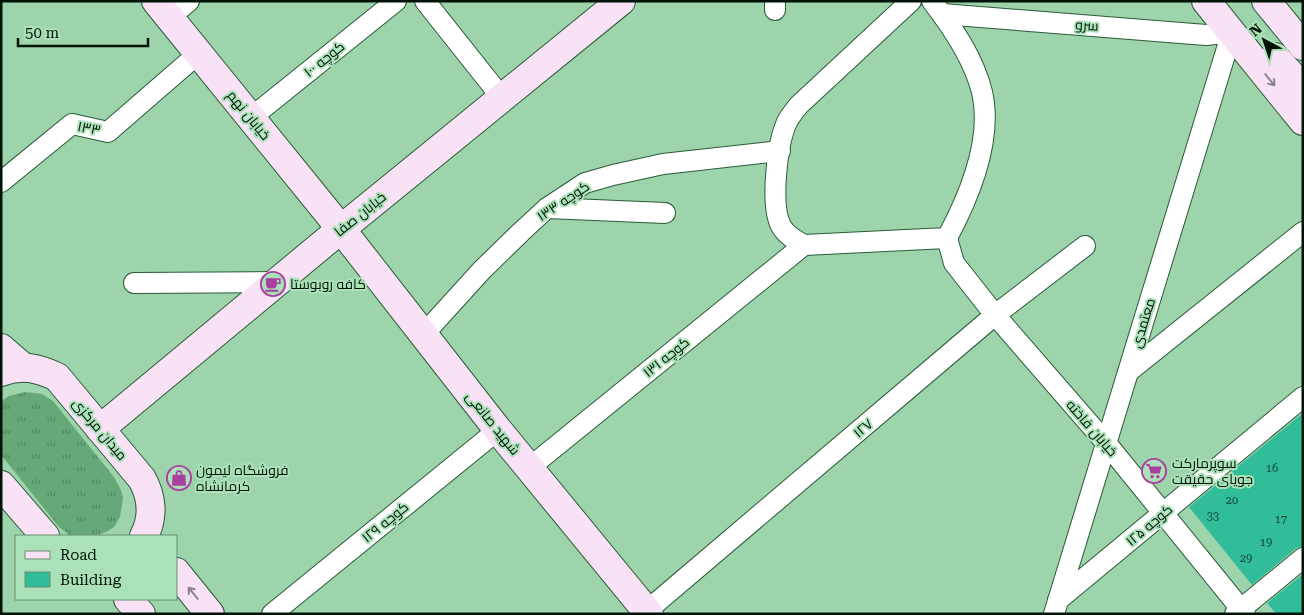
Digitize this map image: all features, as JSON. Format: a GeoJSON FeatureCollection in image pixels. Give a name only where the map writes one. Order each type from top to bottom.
{"type":"FeatureCollection","features":[{"type":"Feature","properties":{"kind":"street","name":"کوچه ۱۰۰"},"geometry":{"type":"LineString","coordinates":[[252,117],[396,1]]}},
{"type":"Feature","properties":{"kind":"street"},"geometry":{"type":"LineString","coordinates":[[425,1],[502,98]]}},
{"type":"Feature","properties":{"kind":"street","name":"خیابان صفا"},"geometry":{"type":"LineString","coordinates":[[100,429],[341,229],[621,1]]}},
{"type":"Feature","properties":{"kind":"street"},"geometry":{"type":"LineString","coordinates":[[911,1],[799,105],[787,121],[775,184],[776,213],[781,227],[791,238],[804,245],[947,238],[962,211],[973,180],[985,129],[982,93],[971,61],[937,8]]}},
{"type":"Feature","properties":{"kind":"street"},"geometry":{"type":"LineString","coordinates":[[1206,1],[1303,121]]}},
{"type":"Feature","properties":{"kind":"street"},"geometry":{"type":"LineString","coordinates":[[1226,1],[1303,88]]}},
{"type":"Feature","properties":{"kind":"street"},"geometry":{"type":"LineString","coordinates":[[1272,5],[1303,46]]}},
{"type":"Feature","properties":{"kind":"street","name":"خیابان نهم"},"geometry":{"type":"LineString","coordinates":[[171,6],[199,53],[341,229]]}},
{"type":"Feature","properties":{"kind":"street","name":"سرو"},"geometry":{"type":"LineString","coordinates":[[937,8],[1206,34],[1232,32]]}},
{"type":"Feature","properties":{"kind":"street","name":"معتمدی"},"geometry":{"type":"LineString","coordinates":[[1056,606],[1232,32]]}},
{"type":"Feature","properties":{"kind":"street","name":"۱۳۳"},"geometry":{"type":"LineString","coordinates":[[1,182],[72,124],[108,132],[199,53]]}},
{"type":"Feature","properties":{"kind":"street","name":"کوچه ۱۳۳"},"geometry":{"type":"LineString","coordinates":[[423,335],[482,270],[548,208],[585,183],[663,164],[780,151]]}},
{"type":"Feature","properties":{"kind":"street"},"geometry":{"type":"LineString","coordinates":[[548,208],[665,213]]}},
{"type":"Feature","properties":{"kind":"street","name":"شهید صانعی"},"geometry":{"type":"LineString","coordinates":[[341,229],[498,430],[646,613]]}},
{"type":"Feature","properties":{"kind":"street"},"geometry":{"type":"LineString","coordinates":[[1128,372],[1303,232]]}},
{"type":"Feature","properties":{"kind":"street","name":"خیابان فاخته"},"geometry":{"type":"LineString","coordinates":[[947,238],[954,263],[995,315],[1107,444],[1240,612]]}},
{"type":"Feature","properties":{"kind":"street","name":"کوچه ۱۳۱"},"geometry":{"type":"LineString","coordinates":[[529,468],[804,245]]}},
{"type":"Feature","properties":{"kind":"street","name":"۱۲۷"},"geometry":{"type":"LineString","coordinates":[[646,613],[995,315],[1085,246]]}},
{"type":"Feature","properties":{"kind":"street"},"geometry":{"type":"LineString","coordinates":[[134,283],[278,282]]}},
{"type":"Feature","properties":{"kind":"street"},"geometry":{"type":"LineString","coordinates":[[1,348],[12,369]]}},
{"type":"Feature","properties":{"kind":"street","name":"میدان مرکزی"},"geometry":{"type":"LineString","coordinates":[[12,369],[40,369],[57,377],[142,479],[147,488],[151,508],[150,531]]}},
{"type":"Feature","properties":{"kind":"street","name":"کوچه ۱۲۵"},"geometry":{"type":"LineString","coordinates":[[1041,614],[1056,606],[1163,513],[1303,398]]}},
{"type":"Feature","properties":{"kind":"street","name":"کوچه ۱۲۹"},"geometry":{"type":"LineString","coordinates":[[272,614],[498,430]]}},
{"type":"Feature","properties":{"kind":"street"},"geometry":{"type":"LineString","coordinates":[[6,499],[44,535]]}},
{"type":"Feature","properties":{"kind":"street"},"geometry":{"type":"LineString","coordinates":[[1240,612],[1303,558]]}},
{"type":"Feature","properties":{"kind":"street"},"geometry":{"type":"LineString","coordinates":[[178,574],[210,614]]}},
{"type":"Feature","properties":{"kind":"street"},"geometry":{"type":"LineString","coordinates":[[129,600],[141,614]]}},
{"type":"Feature","properties":{"kind":"green space"},"geometry":{"type":"Polygon","coordinates":[[[25,392],[42,394],[53,401],[114,477],[123,498],[120,517],[114,527],[98,535],[70,535],[59,527],[1,455],[1,401],[9,396],[25,392]]]}},
{"type":"Feature","properties":{"kind":"building"},"geometry":{"type":"Polygon","coordinates":[[[1303,413],[1303,546],[1295,549],[1252,585],[1189,507],[1303,413]]]}},
{"type":"Feature","properties":{"kind":"building"},"geometry":{"type":"Polygon","coordinates":[[[1303,574],[1303,614],[1276,614],[1267,603],[1303,574]]]}},
{"type":"Feature","properties":{"kind":"place","name":"کافه روبوستا"},"geometry":{"type":"Point","coordinates":[273,284]}},
{"type":"Feature","properties":{"kind":"place","name":"سوپرمارکت جویای حقیقت"},"geometry":{"type":"Point","coordinates":[1154,471]}},
{"type":"Feature","properties":{"kind":"place","name":"فروشگاه لیمون کرمانشاه"},"geometry":{"type":"Point","coordinates":[179,478]}}]}
